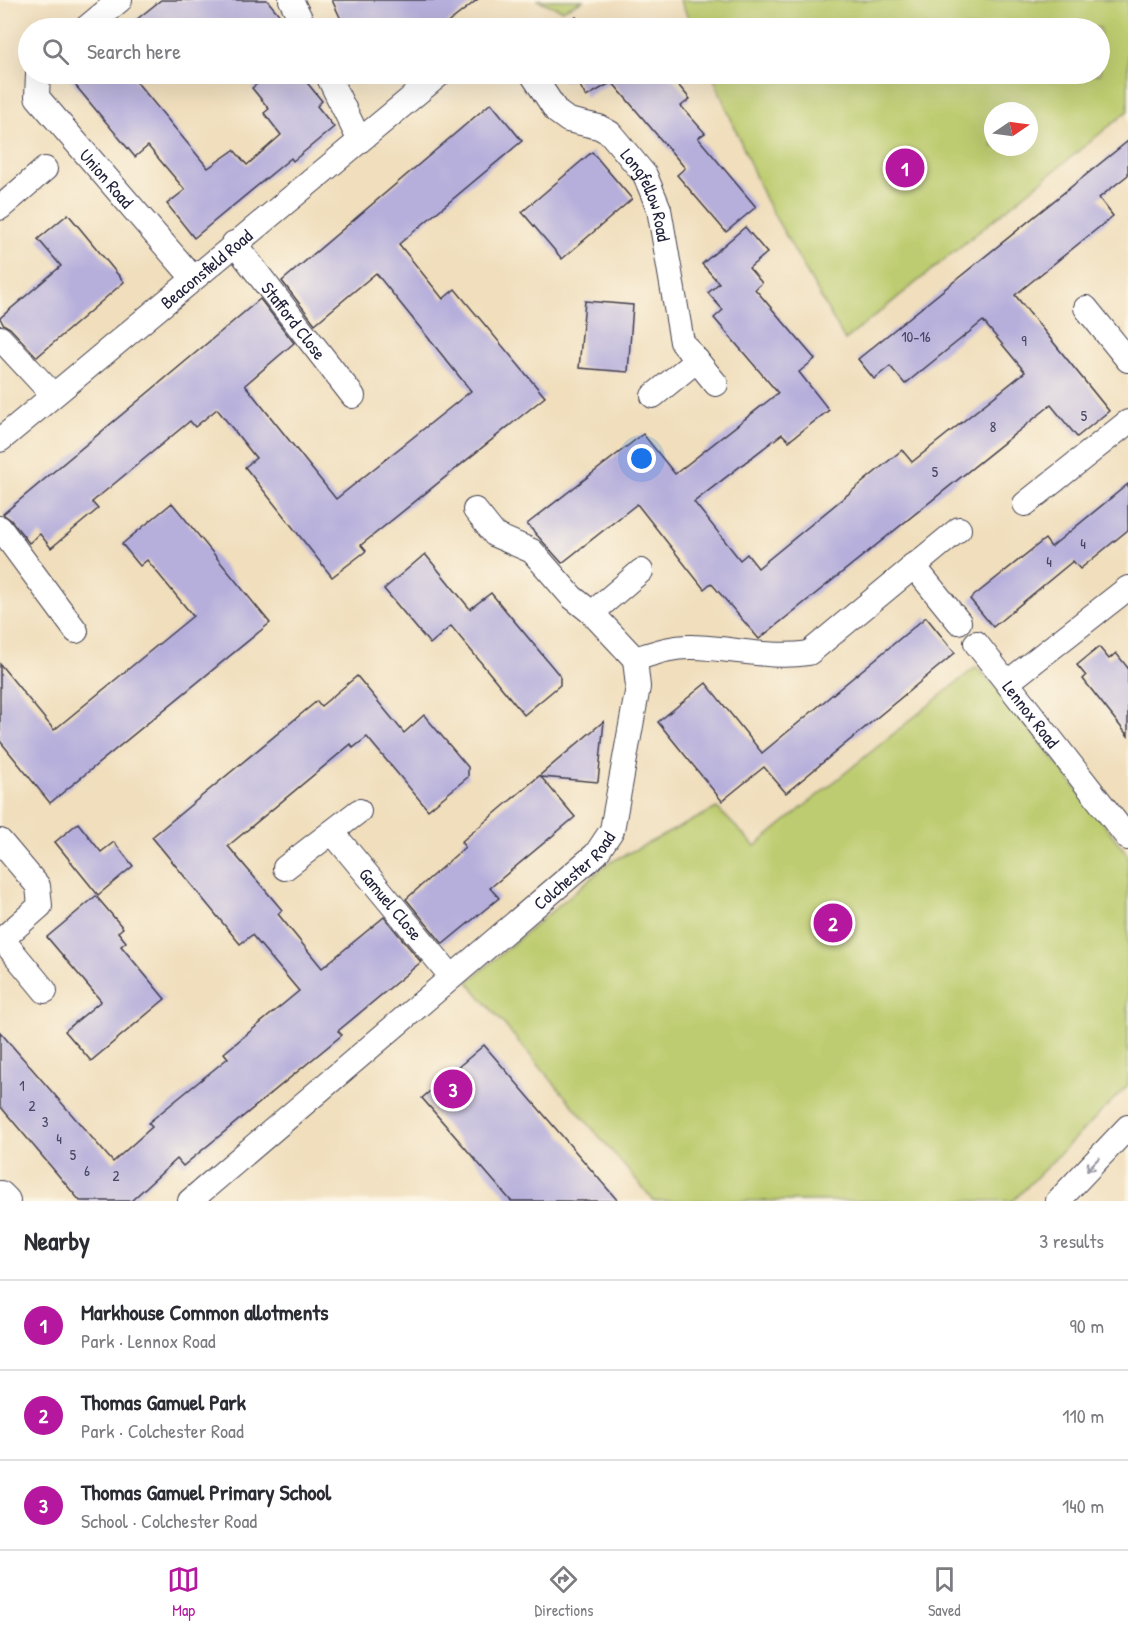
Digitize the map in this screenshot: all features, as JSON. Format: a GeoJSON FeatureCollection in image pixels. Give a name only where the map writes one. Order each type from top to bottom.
{"type":"FeatureCollection","features":[{"type":"Feature","properties":{"kind":"street"},"geometry":{"type":"LineString","coordinates":[[98,18],[120,0]]}},
{"type":"Feature","properties":{"kind":"street"},"geometry":{"type":"LineString","coordinates":[[291,0],[300,18]]}},
{"type":"Feature","properties":{"kind":"street","name":"Union Road"},"geometry":{"type":"LineString","coordinates":[[38,84],[37,97],[193,278]]}},
{"type":"Feature","properties":{"kind":"street"},"geometry":{"type":"LineString","coordinates":[[332,84],[359,139],[428,84]]}},
{"type":"Feature","properties":{"kind":"street","name":"Longfellow Road"},"geometry":{"type":"LineString","coordinates":[[539,84],[557,112],[568,120],[599,127],[610,134],[645,174],[659,209],[682,342],[716,384]]}},
{"type":"Feature","properties":{"kind":"street","name":"Beaconsfield Road"},"geometry":{"type":"LineString","coordinates":[[0,440],[359,139]]}},
{"type":"Feature","properties":{"kind":"street"},"geometry":{"type":"LineString","coordinates":[[0,208],[45,169]]}},
{"type":"Feature","properties":{"kind":"street","name":"Stafford Close"},"geometry":{"type":"LineString","coordinates":[[234,243],[353,396]]}},
{"type":"Feature","properties":{"kind":"street"},"geometry":{"type":"LineString","coordinates":[[1086,308],[1128,360]]}},
{"type":"Feature","properties":{"kind":"street"},"geometry":{"type":"LineString","coordinates":[[0,338],[53,395]]}},
{"type":"Feature","properties":{"kind":"street"},"geometry":{"type":"LineString","coordinates":[[653,396],[697,360]]}},
{"type":"Feature","properties":{"kind":"street"},"geometry":{"type":"LineString","coordinates":[[1025,504],[1128,422]]}},
{"type":"Feature","properties":{"kind":"street"},"geometry":{"type":"LineString","coordinates":[[475,510],[495,535],[532,551],[572,597],[592,613],[635,659],[663,650],[692,647],[791,656],[809,653],[959,529]]}},
{"type":"Feature","properties":{"kind":"street"},"geometry":{"type":"LineString","coordinates":[[0,528],[76,631]]}},
{"type":"Feature","properties":{"kind":"street"},"geometry":{"type":"LineString","coordinates":[[914,565],[959,622]]}},
{"type":"Feature","properties":{"kind":"street"},"geometry":{"type":"LineString","coordinates":[[592,613],[641,571]]}},
{"type":"Feature","properties":{"kind":"street","name":"Lennox Road"},"geometry":{"type":"LineString","coordinates":[[1127,590],[1008,682],[1128,838]]}},
{"type":"Feature","properties":{"kind":"street"},"geometry":{"type":"LineString","coordinates":[[976,643],[1008,682]]}},
{"type":"Feature","properties":{"kind":"street","name":"Colchester Road"},"geometry":{"type":"LineString","coordinates":[[190,1201],[596,854],[612,830],[638,687],[635,659]]}},
{"type":"Feature","properties":{"kind":"street"},"geometry":{"type":"LineString","coordinates":[[285,868],[358,811]]}},
{"type":"Feature","properties":{"kind":"street","name":"Gamuel Close"},"geometry":{"type":"LineString","coordinates":[[332,832],[451,976]]}},
{"type":"Feature","properties":{"kind":"street"},"geometry":{"type":"LineString","coordinates":[[0,841],[38,886],[40,906],[1,940],[45,991]]}},
{"type":"Feature","properties":{"kind":"street"},"geometry":{"type":"LineString","coordinates":[[1058,1201],[1128,1127]]}},
{"type":"Feature","properties":{"kind":"street"},"geometry":{"type":"LineString","coordinates":[[0,1196],[5,1201]]}},
{"type":"Feature","properties":{"kind":"green space"},"geometry":{"type":"Polygon","coordinates":[[[537,0],[584,0],[562,10],[537,0]]]}},
{"type":"Feature","properties":{"kind":"green space"},"geometry":{"type":"Polygon","coordinates":[[[680,0],[1128,0],[1128,111],[845,340],[765,199],[716,84],[1110,84],[1110,18],[688,18],[680,0]]]}},
{"type":"Feature","properties":{"kind":"green space"},"geometry":{"type":"Polygon","coordinates":[[[976,667],[1000,690],[1128,855],[1128,1085],[1013,1201],[654,1201],[468,982],[609,863],[717,808],[755,846],[976,667]]]}},
{"type":"Feature","properties":{"kind":"building"},"geometry":{"type":"Polygon","coordinates":[[[161,0],[267,0],[282,18],[138,18],[161,0]]]}},
{"type":"Feature","properties":{"kind":"building"},"geometry":{"type":"Polygon","coordinates":[[[332,0],[477,0],[454,18],[340,18],[332,0]]]}},
{"type":"Feature","properties":{"kind":"building"},"geometry":{"type":"Polygon","coordinates":[[[74,84],[138,84],[208,168],[234,150],[247,165],[281,135],[264,113],[269,109],[252,88],[257,84],[308,84],[322,101],[317,106],[334,127],[293,161],[291,158],[194,238],[167,204],[185,190],[148,146],[135,157],[74,84]]]}},
{"type":"Feature","properties":{"kind":"building"},"geometry":{"type":"Polygon","coordinates":[[[579,84],[609,84],[586,97],[579,84]]]}},
{"type":"Feature","properties":{"kind":"building"},"geometry":{"type":"Polygon","coordinates":[[[614,84],[677,84],[690,99],[681,106],[705,133],[698,138],[756,207],[726,232],[677,175],[685,168],[614,84]]]}},
{"type":"Feature","properties":{"kind":"building"},"geometry":{"type":"Polygon","coordinates":[[[491,103],[522,141],[399,244],[443,299],[455,289],[545,397],[361,545],[366,551],[332,577],[245,467],[256,458],[217,409],[195,427],[190,421],[92,502],[98,509],[51,548],[40,534],[29,543],[11,520],[3,514],[260,299],[294,343],[245,385],[336,499],[471,391],[376,273],[315,324],[282,281],[491,103]]]}},
{"type":"Feature","properties":{"kind":"building"},"geometry":{"type":"Polygon","coordinates":[[[1128,141],[1128,175],[1099,198],[1113,216],[1015,295],[1109,411],[1077,437],[1051,405],[759,639],[711,583],[704,589],[637,504],[562,563],[527,524],[643,434],[675,474],[778,393],[714,318],[723,310],[708,293],[719,283],[702,264],[745,227],[767,253],[749,268],[762,283],[755,289],[815,359],[799,372],[829,410],[789,441],[782,434],[694,502],[740,560],[747,554],[758,568],[902,450],[912,462],[1025,372],[983,321],[905,384],[890,366],[874,379],[858,359],[1128,141]]]}},
{"type":"Feature","properties":{"kind":"building"},"geometry":{"type":"Polygon","coordinates":[[[592,152],[632,199],[562,259],[522,212],[592,152]]]}},
{"type":"Feature","properties":{"kind":"building"},"geometry":{"type":"Polygon","coordinates":[[[68,214],[124,282],[37,357],[10,328],[3,324],[0,318],[61,266],[38,239],[68,214]]]}},
{"type":"Feature","properties":{"kind":"building"},"geometry":{"type":"Polygon","coordinates":[[[585,301],[633,305],[628,372],[579,368],[585,301]]]}},
{"type":"Feature","properties":{"kind":"building"},"geometry":{"type":"Polygon","coordinates":[[[1128,484],[1128,530],[1080,569],[1073,561],[993,627],[970,599],[1045,539],[1051,547],[1128,484]]]}},
{"type":"Feature","properties":{"kind":"building"},"geometry":{"type":"Polygon","coordinates":[[[172,503],[270,623],[50,803],[0,741],[0,664],[54,730],[193,616],[147,560],[140,566],[122,544],[172,503]]]}},
{"type":"Feature","properties":{"kind":"building"},"geometry":{"type":"Polygon","coordinates":[[[425,554],[470,609],[491,593],[560,676],[560,685],[524,715],[451,626],[430,644],[384,589],[425,554]]]}},
{"type":"Feature","properties":{"kind":"building"},"geometry":{"type":"Polygon","coordinates":[[[926,617],[955,653],[786,793],[764,767],[722,801],[658,722],[706,683],[762,753],[926,617]]]}},
{"type":"Feature","properties":{"kind":"building"},"geometry":{"type":"Polygon","coordinates":[[[1099,647],[1109,659],[1116,653],[1128,668],[1128,736],[1083,679],[1086,676],[1077,665],[1099,647]]]}},
{"type":"Feature","properties":{"kind":"building"},"geometry":{"type":"Polygon","coordinates":[[[357,676],[404,733],[424,715],[468,767],[468,777],[428,810],[367,737],[353,748],[351,744],[228,846],[282,910],[278,914],[322,968],[384,917],[421,962],[338,1031],[342,1035],[183,1166],[177,1159],[131,1201],[80,1201],[0,1106],[0,1032],[113,1162],[152,1127],[148,1123],[228,1058],[224,1053],[299,991],[252,935],[240,944],[152,837],[317,701],[321,706],[357,676]]]}},
{"type":"Feature","properties":{"kind":"building"},"geometry":{"type":"Polygon","coordinates":[[[604,721],[598,782],[541,777],[575,817],[490,888],[499,898],[443,944],[406,899],[465,847],[461,842],[604,721]]]}},
{"type":"Feature","properties":{"kind":"building"},"geometry":{"type":"Polygon","coordinates":[[[78,823],[101,852],[114,842],[133,866],[98,895],[55,842],[78,823]]]}},
{"type":"Feature","properties":{"kind":"building"},"geometry":{"type":"Polygon","coordinates":[[[96,896],[123,928],[118,932],[126,942],[121,946],[165,999],[91,1061],[65,1031],[101,1001],[47,937],[96,896]]]}},
{"type":"Feature","properties":{"kind":"building"},"geometry":{"type":"Polygon","coordinates":[[[484,1045],[618,1201],[511,1201],[422,1098],[484,1045]]]}},
{"type":"Feature","properties":{"kind":"place","name":"Markhouse Common allotments"},"geometry":{"type":"Point","coordinates":[905,168]}},
{"type":"Feature","properties":{"kind":"place","name":"Thomas Gamuel Park"},"geometry":{"type":"Point","coordinates":[833,923]}},
{"type":"Feature","properties":{"kind":"place","name":"Thomas Gamuel Primary School"},"geometry":{"type":"Point","coordinates":[453,1089]}}]}
